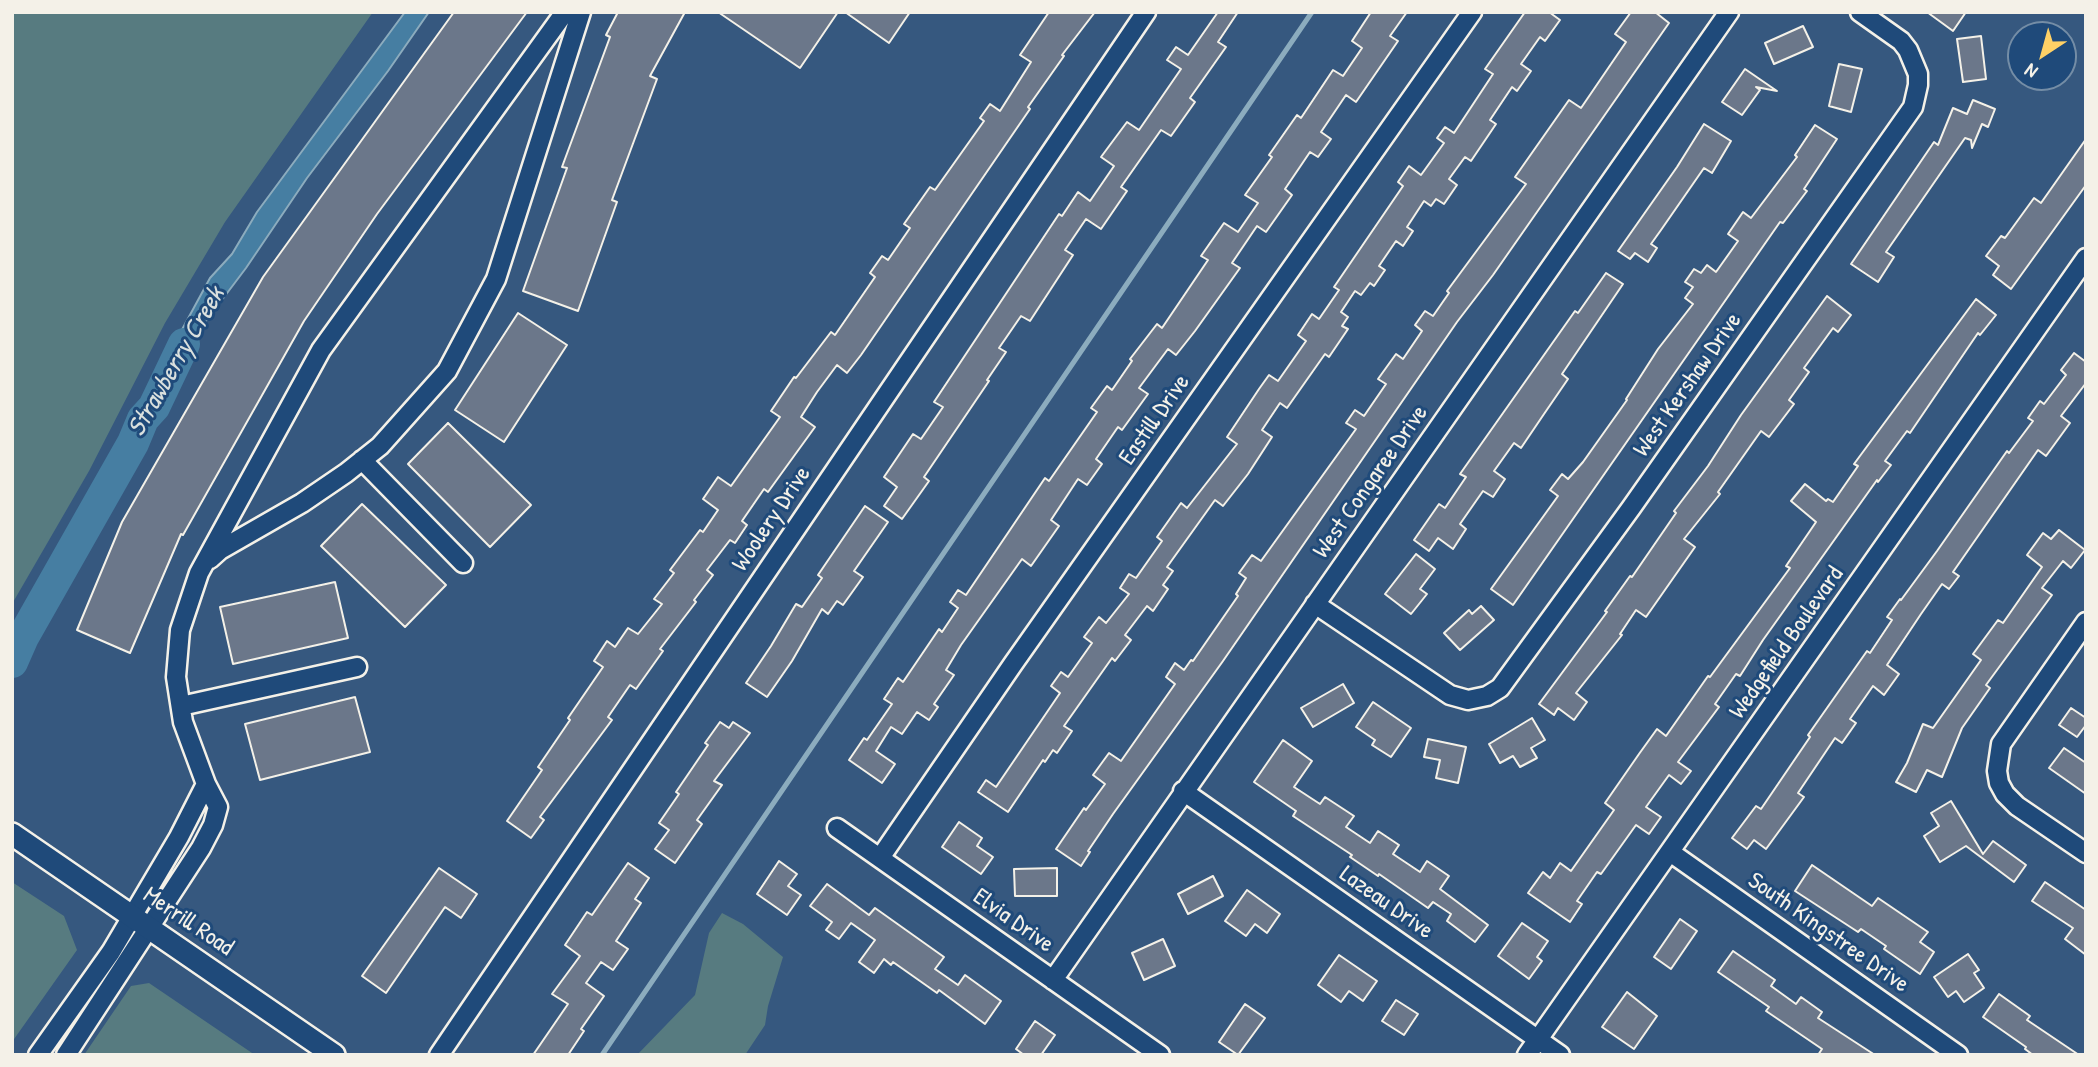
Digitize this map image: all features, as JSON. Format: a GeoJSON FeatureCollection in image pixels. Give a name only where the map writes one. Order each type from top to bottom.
{"type":"FeatureCollection","features":[{"type":"Feature","properties":{"kind":"main road","name":"Merrill Road"},"geometry":{"type":"LineString","coordinates":[[12,834],[334,1055]]}},
{"type":"Feature","properties":{"kind":"street"},"geometry":{"type":"LineString","coordinates":[[38,1055],[111,951],[201,848],[213,825],[218,807],[206,784],[183,722],[176,677],[180,631],[203,566],[321,350],[565,12]]}},
{"type":"Feature","properties":{"kind":"street"},"geometry":{"type":"LineString","coordinates":[[203,566],[220,550],[302,503],[380,446],[447,371],[496,279],[581,12]]}},
{"type":"Feature","properties":{"kind":"street","name":"Woolery Drive"},"geometry":{"type":"LineString","coordinates":[[439,1055],[1146,12]]}},
{"type":"Feature","properties":{"kind":"street","name":"Eastill Drive"},"geometry":{"type":"LineString","coordinates":[[880,858],[1013,664],[1472,12]]}},
{"type":"Feature","properties":{"kind":"street","name":"West Congaree Drive"},"geometry":{"type":"LineString","coordinates":[[1053,980],[1729,12]]}},
{"type":"Feature","properties":{"kind":"street","name":"West Kershaw Drive"},"geometry":{"type":"LineString","coordinates":[[1315,604],[1450,695],[1468,700],[1487,696],[1500,688],[1631,508],[1913,107],[1918,75],[1913,58],[1901,41],[1860,12]]}},
{"type":"Feature","properties":{"kind":"street","name":"Wedgefield Boulevard"},"geometry":{"type":"LineString","coordinates":[[1527,1055],[2086,258]]}},
{"type":"Feature","properties":{"kind":"street"},"geometry":{"type":"LineString","coordinates":[[362,460],[463,563]]}},
{"type":"Feature","properties":{"kind":"street"},"geometry":{"type":"LineString","coordinates":[[2086,622],[2001,744],[1997,760],[1999,783],[2005,794],[2017,806],[2086,853]]}},
{"type":"Feature","properties":{"kind":"street"},"geometry":{"type":"LineString","coordinates":[[181,706],[357,667]]}},
{"type":"Feature","properties":{"kind":"street"},"geometry":{"type":"LineString","coordinates":[[66,1055],[140,921],[178,837],[206,784]]}},
{"type":"Feature","properties":{"kind":"street","name":"Lazeau Drive"},"geometry":{"type":"LineString","coordinates":[[1184,791],[1560,1055]]}},
{"type":"Feature","properties":{"kind":"street","name":"Elvia Drive"},"geometry":{"type":"LineString","coordinates":[[837,828],[1160,1055]]}},
{"type":"Feature","properties":{"kind":"street","name":"South Kingstree Drive"},"geometry":{"type":"LineString","coordinates":[[1670,852],[1958,1055]]}},
{"type":"Feature","properties":{"kind":"green space"},"geometry":{"type":"Polygon","coordinates":[[[12,12],[373,12],[225,222],[165,323],[89,471],[12,604],[12,12]]]}},
{"type":"Feature","properties":{"kind":"green space"},"geometry":{"type":"Polygon","coordinates":[[[12,882],[64,916],[77,950],[12,1042],[12,882]]]}},
{"type":"Feature","properties":{"kind":"green space"},"geometry":{"type":"Polygon","coordinates":[[[722,913],[743,924],[783,957],[765,1025],[745,1055],[637,1055],[695,995],[709,933],[722,913]]]}},
{"type":"Feature","properties":{"kind":"green space"},"geometry":{"type":"Polygon","coordinates":[[[149,983],[255,1055],[84,1055],[131,986],[149,983]]]}},
{"type":"Feature","properties":{"kind":"water"},"geometry":{"type":"Polygon","coordinates":[[[405,12],[429,12],[307,178],[246,268],[203,325],[172,377],[165,383],[165,366],[172,348],[210,278],[232,254],[257,212],[405,12]]]}},
{"type":"Feature","properties":{"kind":"building"},"geometry":{"type":"Polygon","coordinates":[[[454,12],[527,12],[377,214],[304,321],[183,535],[181,534],[130,653],[77,630],[122,522],[263,277],[454,12]]]}},
{"type":"Feature","properties":{"kind":"building"},"geometry":{"type":"Polygon","coordinates":[[[618,12],[685,12],[650,76],[657,79],[612,200],[617,202],[578,311],[523,291],[567,168],[562,167],[610,37],[606,35],[618,12]]]}},
{"type":"Feature","properties":{"kind":"building"},"geometry":{"type":"Polygon","coordinates":[[[718,12],[838,12],[800,68],[718,12]]]}},
{"type":"Feature","properties":{"kind":"building"},"geometry":{"type":"Polygon","coordinates":[[[845,12],[910,12],[889,43],[845,12]]]}},
{"type":"Feature","properties":{"kind":"building"},"geometry":{"type":"Polygon","coordinates":[[[1049,12],[1095,12],[1062,55],[1064,56],[1028,107],[1030,109],[861,355],[847,373],[837,365],[817,392],[801,417],[815,427],[768,492],[764,489],[742,521],[747,525],[735,543],[730,540],[707,570],[713,575],[694,600],[696,602],[660,649],[663,651],[636,689],[630,685],[608,717],[612,720],[540,817],[544,820],[531,838],[507,821],[542,770],[538,767],[570,720],[568,718],[603,667],[594,661],[607,641],[615,647],[628,628],[638,634],[662,604],[654,599],[674,573],[670,570],[718,510],[703,499],[718,477],[731,486],[780,417],[771,411],[794,377],[796,378],[831,332],[835,335],[875,277],[870,273],[882,256],[888,260],[910,228],[904,224],[930,187],[935,190],[984,121],[980,118],[990,104],[1000,111],[1031,62],[1020,55],[1049,12]]]}},
{"type":"Feature","properties":{"kind":"building"},"geometry":{"type":"Polygon","coordinates":[[[1218,12],[1238,12],[1218,42],[1226,47],[1190,98],[1195,102],[1171,136],[1161,130],[1121,187],[1127,191],[1101,229],[1086,219],[1065,250],[1073,255],[1030,321],[1021,316],[999,348],[1006,352],[924,477],[929,481],[902,519],[884,506],[897,487],[884,477],[913,434],[921,439],[943,407],[934,402],[1059,214],[1062,216],[1078,192],[1090,201],[1114,166],[1101,157],[1127,122],[1139,130],[1181,69],[1167,60],[1176,47],[1188,55],[1218,12]]]}},
{"type":"Feature","properties":{"kind":"building"},"geometry":{"type":"Polygon","coordinates":[[[1371,12],[1407,12],[1390,36],[1398,41],[1356,102],[1346,95],[1321,132],[1331,139],[1318,157],[1310,152],[1285,189],[1292,195],[1266,232],[1257,226],[1232,263],[1240,268],[1176,355],[1168,349],[1139,388],[1148,394],[1122,430],[1118,427],[1096,459],[1102,464],[1087,485],[1078,479],[1051,520],[1059,526],[1031,566],[1022,559],[961,645],[946,670],[954,675],[934,704],[938,707],[929,720],[917,712],[902,734],[891,727],[876,751],[895,764],[882,783],[849,760],[892,704],[884,699],[898,678],[903,682],[939,629],[942,632],[958,608],[950,602],[958,590],[966,595],[1045,478],[1049,481],[1097,412],[1091,408],[1107,386],[1112,390],[1132,361],[1130,359],[1157,324],[1162,328],[1208,260],[1201,256],[1224,223],[1238,232],[1258,203],[1245,195],[1272,157],[1269,155],[1297,115],[1301,118],[1333,70],[1343,76],[1362,48],[1352,41],[1371,12]]]}},
{"type":"Feature","properties":{"kind":"building"},"geometry":{"type":"Polygon","coordinates":[[[1525,12],[1549,12],[1560,20],[1545,41],[1540,37],[1521,64],[1531,71],[1517,91],[1512,87],[1490,120],[1496,124],[1471,161],[1465,157],[1449,179],[1457,185],[1444,204],[1436,199],[1431,206],[1424,201],[1407,227],[1413,231],[1403,246],[1396,241],[1379,266],[1385,270],[1374,286],[1370,283],[1361,295],[1355,291],[1341,312],[1348,317],[1342,326],[1348,329],[1329,357],[1325,354],[1287,408],[1280,403],[1262,430],[1272,437],[1248,474],[1223,506],[1215,500],[1167,567],[1173,571],[1163,585],[1168,589],[1153,611],[1147,606],[1125,635],[1131,640],[1115,661],[1112,658],[1064,726],[1072,731],[1057,753],[1053,750],[1045,762],[1043,760],[1008,812],[978,792],[986,780],[996,787],[1060,693],[1051,686],[1061,672],[1068,677],[1092,643],[1084,637],[1099,617],[1106,623],[1129,594],[1120,588],[1129,574],[1136,578],[1162,541],[1157,537],[1181,503],[1187,508],[1237,444],[1227,437],[1259,389],[1269,375],[1278,381],[1306,341],[1298,335],[1312,314],[1319,319],[1339,290],[1334,287],[1403,186],[1398,182],[1409,166],[1421,175],[1444,143],[1437,138],[1445,127],[1454,133],[1493,74],[1485,69],[1525,12]]]}},
{"type":"Feature","properties":{"kind":"building"},"geometry":{"type":"Polygon","coordinates":[[[1631,12],[1655,12],[1669,23],[1113,814],[1081,866],[1056,849],[1084,808],[1086,810],[1105,784],[1093,775],[1109,753],[1121,761],[1175,684],[1166,677],[1175,663],[1184,670],[1191,660],[1193,661],[1238,596],[1236,594],[1246,578],[1239,573],[1252,555],[1261,561],[1356,429],[1346,423],[1355,410],[1364,416],[1386,384],[1378,379],[1396,354],[1403,359],[1422,331],[1415,325],[1425,311],[1433,316],[1449,293],[1447,291],[1526,184],[1515,177],[1569,100],[1581,108],[1626,42],[1615,34],[1631,12]]]}},
{"type":"Feature","properties":{"kind":"building"},"geometry":{"type":"Polygon","coordinates":[[[1927,12],[1966,12],[1953,31],[1927,12]]]}},
{"type":"Feature","properties":{"kind":"building"},"geometry":{"type":"Polygon","coordinates":[[[1803,26],[1813,47],[1774,64],[1765,43],[1803,26]]]}},
{"type":"Feature","properties":{"kind":"building"},"geometry":{"type":"Polygon","coordinates":[[[1981,36],[1986,79],[1963,82],[1957,39],[1981,36]]]}},
{"type":"Feature","properties":{"kind":"building"},"geometry":{"type":"Polygon","coordinates":[[[1839,64],[1862,69],[1851,112],[1829,106],[1839,64]]]}},
{"type":"Feature","properties":{"kind":"building"},"geometry":{"type":"Polygon","coordinates":[[[1745,69],[1777,91],[1756,87],[1760,90],[1742,115],[1722,102],[1745,69]]]}},
{"type":"Feature","properties":{"kind":"building"},"geometry":{"type":"Polygon","coordinates":[[[1973,100],[1995,109],[1988,127],[1982,124],[1972,148],[1971,140],[1965,138],[1886,252],[1894,257],[1878,282],[1851,264],[1934,142],[1938,145],[1953,108],[1967,114],[1973,100]]]}},
{"type":"Feature","properties":{"kind":"building"},"geometry":{"type":"Polygon","coordinates":[[[1704,124],[1731,141],[1712,173],[1704,168],[1651,244],[1657,248],[1648,262],[1635,253],[1630,259],[1618,251],[1704,124]]]}},
{"type":"Feature","properties":{"kind":"building"},"geometry":{"type":"Polygon","coordinates":[[[1815,125],[1837,139],[1804,189],[1807,191],[1783,223],[1780,222],[1513,605],[1491,589],[1558,496],[1550,490],[1562,474],[1568,479],[1583,462],[1627,400],[1658,349],[1693,304],[1685,298],[1693,287],[1685,282],[1694,269],[1701,273],[1707,265],[1716,272],[1738,241],[1728,234],[1743,212],[1751,218],[1797,157],[1795,155],[1815,125]]]}},
{"type":"Feature","properties":{"kind":"building"},"geometry":{"type":"Polygon","coordinates":[[[2086,139],[2086,185],[2011,289],[1993,275],[1999,266],[1986,256],[2001,236],[2005,238],[2034,198],[2041,203],[2086,139]]]}},
{"type":"Feature","properties":{"kind":"building"},"geometry":{"type":"Polygon","coordinates":[[[1606,273],[1623,284],[1562,374],[1568,379],[1521,448],[1514,443],[1494,471],[1505,479],[1493,497],[1483,491],[1460,524],[1466,529],[1453,549],[1438,538],[1429,551],[1414,540],[1439,504],[1445,508],[1466,477],[1460,474],[1575,311],[1578,313],[1606,273]]]}},
{"type":"Feature","properties":{"kind":"building"},"geometry":{"type":"Polygon","coordinates":[[[1827,296],[1851,315],[1838,332],[1833,328],[1804,368],[1809,372],[1789,400],[1794,404],[1769,437],[1761,431],[1718,492],[1720,494],[1684,539],[1695,547],[1646,617],[1636,610],[1620,634],[1622,635],[1576,693],[1587,702],[1574,720],[1558,708],[1554,715],[1539,704],[1607,612],[1605,611],[1630,576],[1632,577],[1676,513],[1674,511],[1827,296]]]}},
{"type":"Feature","properties":{"kind":"building"},"geometry":{"type":"Polygon","coordinates":[[[1976,299],[1996,315],[1980,335],[1978,333],[1910,433],[1907,431],[1885,461],[1891,465],[1878,482],[1877,480],[1740,676],[1736,674],[1715,704],[1719,707],[1678,762],[1691,771],[1681,784],[1669,775],[1646,807],[1661,817],[1649,834],[1636,825],[1601,874],[1597,872],[1577,901],[1582,904],[1570,922],[1528,893],[1543,872],[1550,878],[1560,863],[1571,871],[1614,810],[1605,803],[1657,729],[1666,736],[1790,568],[1786,566],[1816,522],[1791,501],[1805,484],[1826,501],[1828,499],[1833,502],[1858,466],[1854,464],[1976,299]]]}},
{"type":"Feature","properties":{"kind":"building"},"geometry":{"type":"Polygon","coordinates":[[[518,313],[567,345],[504,442],[455,410],[518,313]]]}},
{"type":"Feature","properties":{"kind":"building"},"geometry":{"type":"Polygon","coordinates":[[[2074,353],[2086,362],[2086,383],[2061,416],[2070,423],[2046,456],[2038,450],[1953,572],[1959,576],[1949,589],[1942,584],[1921,614],[1887,665],[1899,674],[1884,695],[1873,686],[1850,719],[1856,723],[1842,743],[1835,738],[1798,793],[1804,797],[1766,849],[1754,840],[1747,849],[1732,838],[1756,806],[1761,809],[1810,737],[1808,735],[1892,620],[1887,617],[2007,451],[2009,453],[2033,421],[2028,418],[2040,401],[2044,404],[2066,375],[2061,370],[2074,353]]]}},
{"type":"Feature","properties":{"kind":"building"},"geometry":{"type":"Polygon","coordinates":[[[448,423],[531,505],[490,547],[408,464],[448,423]]]}},
{"type":"Feature","properties":{"kind":"building"},"geometry":{"type":"Polygon","coordinates":[[[362,504],[446,585],[405,627],[321,546],[362,504]]]}},
{"type":"Feature","properties":{"kind":"building"},"geometry":{"type":"Polygon","coordinates":[[[865,506],[888,522],[854,571],[863,577],[843,605],[837,601],[828,614],[822,609],[792,661],[767,697],[746,683],[796,604],[802,607],[822,578],[818,575],[865,506]]]}},
{"type":"Feature","properties":{"kind":"building"},"geometry":{"type":"Polygon","coordinates":[[[2059,530],[2085,550],[2071,568],[2063,561],[2042,588],[2052,595],[1986,685],[1990,688],[1962,728],[1942,777],[1927,770],[1916,792],[1896,782],[1923,724],[1933,728],[1981,660],[1973,654],[1998,620],[2003,623],[2042,567],[2027,555],[2043,533],[2051,539],[2059,530]]]}},
{"type":"Feature","properties":{"kind":"building"},"geometry":{"type":"Polygon","coordinates":[[[1416,554],[1435,569],[1420,589],[1427,594],[1411,614],[1385,594],[1416,554]]]}},
{"type":"Feature","properties":{"kind":"building"},"geometry":{"type":"Polygon","coordinates":[[[335,582],[348,638],[233,664],[220,607],[335,582]]]}},
{"type":"Feature","properties":{"kind":"building"},"geometry":{"type":"Polygon","coordinates":[[[1481,606],[1494,620],[1460,650],[1444,633],[1469,610],[1472,614],[1481,606]]]}},
{"type":"Feature","properties":{"kind":"building"},"geometry":{"type":"Polygon","coordinates":[[[1343,684],[1354,703],[1313,727],[1301,708],[1343,684]]]}},
{"type":"Feature","properties":{"kind":"building"},"geometry":{"type":"Polygon","coordinates":[[[355,697],[370,752],[260,780],[245,724],[355,697]]]}},
{"type":"Feature","properties":{"kind":"building"},"geometry":{"type":"Polygon","coordinates":[[[1373,702],[1411,728],[1391,757],[1372,745],[1375,740],[1356,727],[1373,702]]]}},
{"type":"Feature","properties":{"kind":"building"},"geometry":{"type":"Polygon","coordinates":[[[2071,708],[2086,718],[2086,725],[2077,737],[2059,725],[2071,708]]]}},
{"type":"Feature","properties":{"kind":"building"},"geometry":{"type":"Polygon","coordinates":[[[1532,718],[1545,740],[1531,748],[1537,758],[1520,767],[1513,756],[1500,763],[1489,744],[1532,718]]]}},
{"type":"Feature","properties":{"kind":"building"},"geometry":{"type":"Polygon","coordinates":[[[720,722],[729,728],[733,722],[750,733],[714,781],[722,785],[697,820],[702,824],[675,863],[655,849],[669,830],[659,823],[679,794],[676,792],[720,722]]]}},
{"type":"Feature","properties":{"kind":"building"},"geometry":{"type":"Polygon","coordinates":[[[1428,739],[1466,747],[1458,783],[1436,778],[1440,760],[1424,757],[1428,739]]]}},
{"type":"Feature","properties":{"kind":"building"},"geometry":{"type":"Polygon","coordinates":[[[1283,740],[1312,761],[1294,787],[1320,804],[1325,797],[1354,816],[1346,827],[1370,843],[1378,831],[1399,845],[1393,854],[1420,872],[1427,861],[1449,876],[1440,889],[1488,925],[1475,942],[1447,921],[1451,914],[1433,902],[1428,908],[1379,874],[1378,876],[1350,857],[1352,855],[1293,816],[1296,811],[1254,782],[1283,740]]]}},
{"type":"Feature","properties":{"kind":"building"},"geometry":{"type":"Polygon","coordinates":[[[2064,748],[2086,763],[2086,794],[2049,768],[2064,748]]]}},
{"type":"Feature","properties":{"kind":"building"},"geometry":{"type":"Polygon","coordinates":[[[1951,801],[1983,854],[1993,841],[2026,865],[2014,882],[1966,846],[1940,862],[1924,836],[1939,826],[1931,813],[1951,801]]]}},
{"type":"Feature","properties":{"kind":"building"},"geometry":{"type":"Polygon","coordinates":[[[959,822],[982,838],[977,846],[993,857],[981,874],[942,847],[959,822]]]}},
{"type":"Feature","properties":{"kind":"building"},"geometry":{"type":"Polygon","coordinates":[[[779,861],[797,874],[788,886],[801,895],[787,915],[757,894],[779,861]]]}},
{"type":"Feature","properties":{"kind":"building"},"geometry":{"type":"Polygon","coordinates":[[[628,863],[649,878],[635,899],[641,903],[616,941],[628,949],[613,970],[601,962],[586,983],[604,996],[581,1029],[584,1031],[568,1055],[533,1055],[568,1004],[552,994],[580,956],[565,945],[587,912],[592,915],[628,863]]]}},
{"type":"Feature","properties":{"kind":"building"},"geometry":{"type":"Polygon","coordinates":[[[1812,865],[1872,906],[1878,898],[1928,932],[1920,942],[1934,952],[1920,974],[1861,929],[1858,932],[1795,891],[1812,865]]]}},
{"type":"Feature","properties":{"kind":"building"},"geometry":{"type":"Polygon","coordinates":[[[439,868],[477,894],[461,918],[445,907],[386,993],[362,976],[439,868]]]}},
{"type":"Feature","properties":{"kind":"building"},"geometry":{"type":"Polygon","coordinates":[[[1057,868],[1057,896],[1015,896],[1014,869],[1057,868]]]}},
{"type":"Feature","properties":{"kind":"building"},"geometry":{"type":"Polygon","coordinates":[[[1213,876],[1223,896],[1188,914],[1178,894],[1213,876]]]}},
{"type":"Feature","properties":{"kind":"building"},"geometry":{"type":"Polygon","coordinates":[[[2045,882],[2086,910],[2086,955],[2065,939],[2073,928],[2032,901],[2045,882]]]}},
{"type":"Feature","properties":{"kind":"building"},"geometry":{"type":"Polygon","coordinates":[[[827,884],[869,915],[875,908],[944,957],[935,969],[958,985],[965,975],[1001,1001],[985,1024],[939,990],[937,993],[893,962],[891,965],[884,959],[874,973],[859,962],[875,940],[851,923],[839,939],[826,930],[832,922],[810,906],[827,884]]]}},
{"type":"Feature","properties":{"kind":"building"},"geometry":{"type":"Polygon","coordinates":[[[1247,890],[1280,914],[1267,933],[1255,924],[1246,936],[1225,921],[1247,890]]]}},
{"type":"Feature","properties":{"kind":"building"},"geometry":{"type":"Polygon","coordinates":[[[1680,919],[1697,931],[1671,969],[1654,957],[1680,919]]]}},
{"type":"Feature","properties":{"kind":"building"},"geometry":{"type":"Polygon","coordinates":[[[1522,923],[1548,941],[1537,957],[1542,961],[1529,979],[1498,956],[1522,923]]]}},
{"type":"Feature","properties":{"kind":"building"},"geometry":{"type":"Polygon","coordinates":[[[1163,939],[1175,966],[1144,980],[1132,953],[1163,939]]]}},
{"type":"Feature","properties":{"kind":"building"},"geometry":{"type":"Polygon","coordinates":[[[1733,951],[1775,980],[1771,986],[1796,1004],[1801,997],[1822,1012],[1818,1018],[1875,1055],[1818,1055],[1822,1049],[1766,1011],[1769,1007],[1718,972],[1733,951]]]}},
{"type":"Feature","properties":{"kind":"building"},"geometry":{"type":"Polygon","coordinates":[[[1968,954],[1979,970],[1974,973],[1984,988],[1964,1002],[1956,991],[1948,997],[1934,977],[1968,954]]]}},
{"type":"Feature","properties":{"kind":"building"},"geometry":{"type":"Polygon","coordinates":[[[1339,955],[1377,981],[1363,1001],[1349,991],[1341,1002],[1318,985],[1339,955]]]}},
{"type":"Feature","properties":{"kind":"building"},"geometry":{"type":"Polygon","coordinates":[[[1627,992],[1657,1016],[1634,1049],[1602,1027],[1627,992]]]}},
{"type":"Feature","properties":{"kind":"building"},"geometry":{"type":"Polygon","coordinates":[[[1999,994],[2030,1016],[2027,1020],[2079,1055],[2033,1055],[2026,1047],[1983,1017],[1999,994]]]}},
{"type":"Feature","properties":{"kind":"building"},"geometry":{"type":"Polygon","coordinates":[[[1396,1000],[1418,1014],[1404,1035],[1382,1021],[1396,1000]]]}},
{"type":"Feature","properties":{"kind":"building"},"geometry":{"type":"Polygon","coordinates":[[[1245,1004],[1265,1018],[1238,1055],[1219,1042],[1245,1004]]]}},
{"type":"Feature","properties":{"kind":"building"},"geometry":{"type":"Polygon","coordinates":[[[1035,1021],[1055,1035],[1041,1055],[1024,1055],[1016,1049],[1035,1021]]]}},
{"type":"Feature","properties":{"kind":"waterway"},"geometry":{"type":"LineString","coordinates":[[602,1055],[1312,12]]}},
{"type":"Feature","properties":{"kind":"waterway","name":"Strawberry Creek"},"geometry":{"type":"LineString","coordinates":[[12,662],[23,637],[133,443],[143,419],[154,407],[184,344]]}}]}
